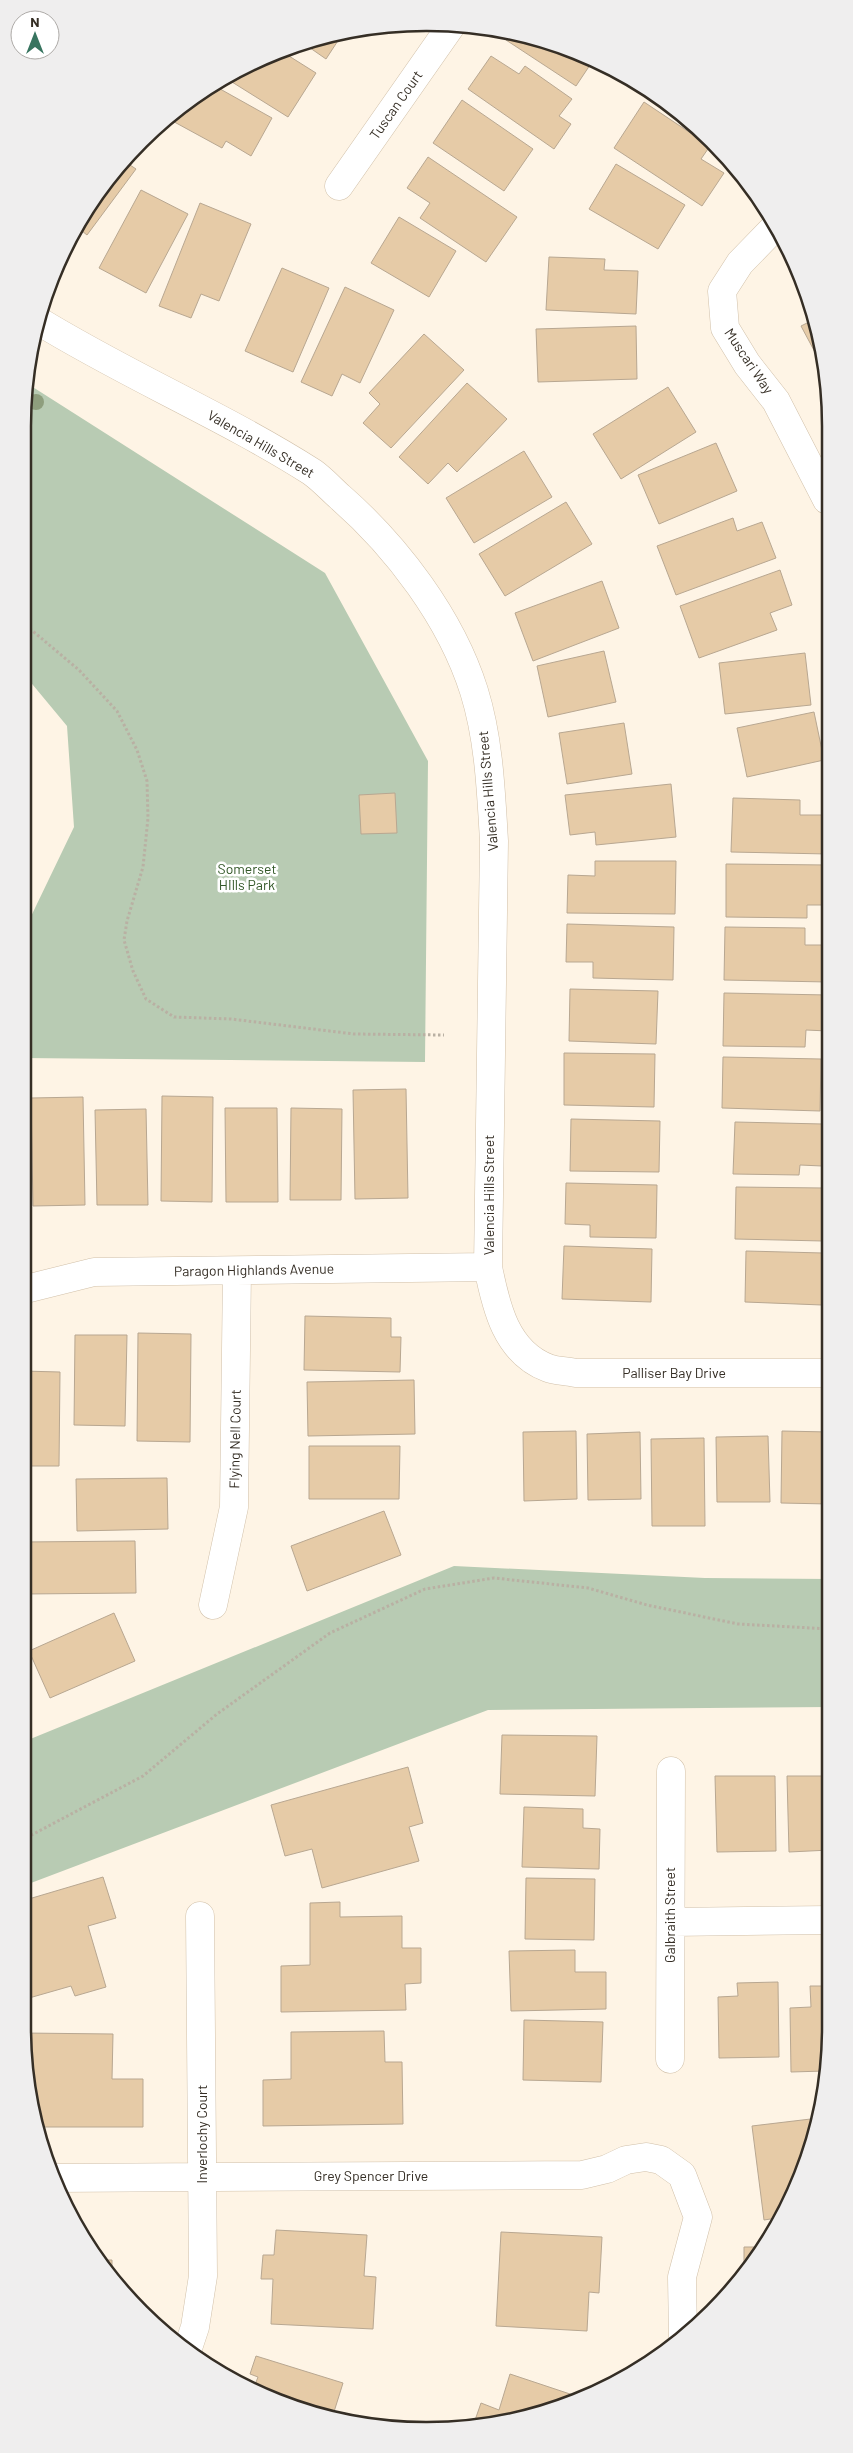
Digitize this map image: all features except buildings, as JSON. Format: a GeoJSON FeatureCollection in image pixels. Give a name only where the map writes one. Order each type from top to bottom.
{"type":"FeatureCollection","features":[{"type":"Feature","properties":{"kind":"street","name":"Tuscan Court"},"geometry":{"type":"LineString","coordinates":[[339,186],[447,32]]}},
{"type":"Feature","properties":{"kind":"street","name":"Muscari Way"},"geometry":{"type":"LineString","coordinates":[[770,232],[740,263],[722,291],[724,328],[776,401],[822,490]]}},
{"type":"Feature","properties":{"kind":"street","name":"Valencia Hills Street"},"geometry":{"type":"LineString","coordinates":[[45,325],[76,344],[248,435],[314,473],[358,512],[398,557],[432,602],[453,643],[474,690],[485,736],[494,841],[488,1267],[499,1314],[508,1335],[524,1352]]}},
{"type":"Feature","properties":{"kind":"street","name":"Paragon Highlands Avenue"},"geometry":{"type":"LineString","coordinates":[[31,1288],[94,1272],[488,1267]]}},
{"type":"Feature","properties":{"kind":"street","name":"Flying Nell Court"},"geometry":{"type":"LineString","coordinates":[[213,1605],[234,1507],[237,1271]]}},
{"type":"Feature","properties":{"kind":"street","name":"Palliser Bay Drive"},"geometry":{"type":"LineString","coordinates":[[524,1352],[548,1368],[575,1373],[822,1373]]}},
{"type":"Feature","properties":{"kind":"street","name":"Galbraith Street"},"geometry":{"type":"LineString","coordinates":[[670,2059],[671,1771]]}},
{"type":"Feature","properties":{"kind":"street","name":"Inverlochy Court"},"geometry":{"type":"LineString","coordinates":[[190,2343],[195,2327],[203,2276],[200,1916]]}},
{"type":"Feature","properties":{"kind":"street"},"geometry":{"type":"LineString","coordinates":[[670,1922],[822,1920]]}},
{"type":"Feature","properties":{"kind":"street","name":"Grey Spencer Drive"},"geometry":{"type":"LineString","coordinates":[[61,2178],[203,2176],[467,2177],[582,2174],[607,2169],[626,2160],[646,2158],[661,2160],[682,2174],[698,2218],[682,2277],[683,2327]]}},
{"type":"Feature","properties":{"kind":"path"},"geometry":{"type":"LineString","coordinates":[[31,630],[79,670],[117,711],[137,750],[147,781],[148,818],[143,867],[127,921],[124,940],[133,971],[146,999],[174,1016],[231,1020],[354,1034],[444,1035]]}},
{"type":"Feature","properties":{"kind":"path"},"geometry":{"type":"LineString","coordinates":[[31,1835],[143,1776],[217,1714],[330,1633],[425,1589],[494,1578],[588,1588],[647,1605],[738,1624],[822,1629]]}},
{"type":"Feature","properties":{"kind":"green space","name":"Somerset HIlls Park"},"geometry":{"type":"Polygon","coordinates":[[[34,388],[325,573],[428,761],[425,1062],[31,1058],[31,916],[74,827],[67,726],[31,683],[31,426],[34,388]]]}},
{"type":"Feature","properties":{"kind":"green space"},"geometry":{"type":"Polygon","coordinates":[[[454,1566],[705,1578],[822,1579],[822,1707],[488,1710],[31,1883],[31,1739],[454,1566]]]}}]}
